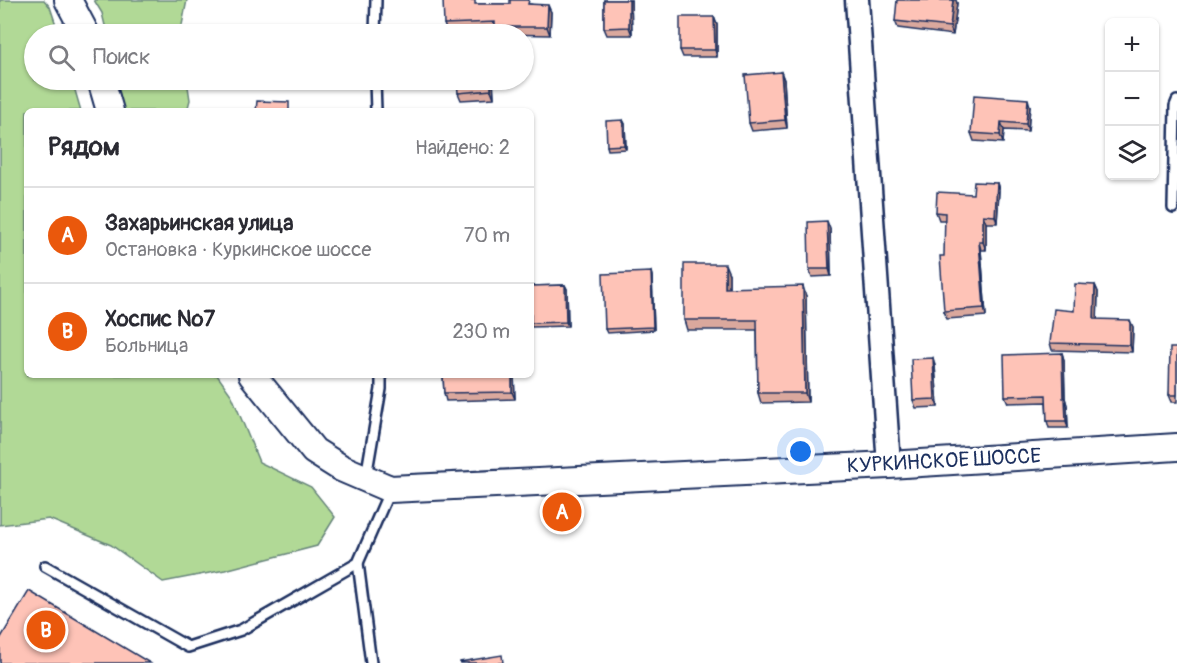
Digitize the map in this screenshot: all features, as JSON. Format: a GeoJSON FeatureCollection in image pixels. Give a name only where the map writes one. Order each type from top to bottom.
{"type":"FeatureCollection","features":[{"type":"Feature","properties":{"kind":"main road"},"geometry":{"type":"LineString","coordinates":[[68,0],[81,24]]}},
{"type":"Feature","properties":{"kind":"main road"},"geometry":{"type":"LineString","coordinates":[[104,90],[109,108]]}},
{"type":"Feature","properties":{"kind":"main road","name":"КУРКИНСКОЕ ШОССЕ"},"geometry":{"type":"LineString","coordinates":[[254,378],[314,451],[341,468],[390,489],[889,465],[1177,447]]}},
{"type":"Feature","properties":{"kind":"street"},"geometry":{"type":"LineString","coordinates":[[857,0],[889,465]]}},
{"type":"Feature","properties":{"kind":"lane"},"geometry":{"type":"LineString","coordinates":[[375,24],[376,0]]}},
{"type":"Feature","properties":{"kind":"lane"},"geometry":{"type":"LineString","coordinates":[[375,90],[376,108]]}},
{"type":"Feature","properties":{"kind":"lane"},"geometry":{"type":"LineString","coordinates":[[1173,208],[1175,106],[1177,101]]}},
{"type":"Feature","properties":{"kind":"lane"},"geometry":{"type":"LineString","coordinates":[[366,477],[381,378]]}},
{"type":"Feature","properties":{"kind":"lane"},"geometry":{"type":"LineString","coordinates":[[371,663],[358,563],[390,489]]}},
{"type":"Feature","properties":{"kind":"lane"},"geometry":{"type":"LineString","coordinates":[[45,567],[188,647],[241,630],[358,563]]}},
{"type":"Feature","properties":{"kind":"green space"},"geometry":{"type":"Polygon","coordinates":[[[0,0],[44,0],[50,7],[56,24],[24,24],[24,90],[75,90],[80,108],[24,108],[24,378],[219,378],[232,396],[259,462],[311,487],[335,517],[317,546],[225,570],[163,582],[111,545],[49,519],[0,525],[0,0]]]}},
{"type":"Feature","properties":{"kind":"green space"},"geometry":{"type":"Polygon","coordinates":[[[94,0],[187,0],[182,24],[105,24],[102,13],[94,0]]]}},
{"type":"Feature","properties":{"kind":"green space"},"geometry":{"type":"Polygon","coordinates":[[[118,90],[188,90],[190,100],[188,108],[122,108],[118,90]]]}},
{"type":"Feature","properties":{"kind":"building"},"geometry":{"type":"Polygon","coordinates":[[[443,0],[475,0],[475,4],[510,4],[510,0],[529,0],[528,4],[548,5],[547,27],[534,27],[534,24],[495,24],[495,22],[444,24],[443,0]]]}},
{"type":"Feature","properties":{"kind":"building"},"geometry":{"type":"Polygon","coordinates":[[[604,0],[629,0],[629,27],[604,28],[604,0]]]}},
{"type":"Feature","properties":{"kind":"building"},"geometry":{"type":"Polygon","coordinates":[[[897,0],[953,0],[950,27],[895,21],[897,0]]]}},
{"type":"Feature","properties":{"kind":"building"},"geometry":{"type":"Polygon","coordinates":[[[680,17],[714,17],[715,50],[680,50],[680,17]]]}},
{"type":"Feature","properties":{"kind":"building"},"geometry":{"type":"Polygon","coordinates":[[[781,72],[785,120],[749,123],[745,75],[781,72]]]}},
{"type":"Feature","properties":{"kind":"building"},"geometry":{"type":"Polygon","coordinates":[[[458,90],[491,90],[458,93],[458,90]]]}},
{"type":"Feature","properties":{"kind":"building"},"geometry":{"type":"Polygon","coordinates":[[[974,95],[1028,99],[1026,124],[1001,122],[1000,135],[971,133],[974,95]]]}},
{"type":"Feature","properties":{"kind":"building"},"geometry":{"type":"Polygon","coordinates":[[[257,101],[289,102],[289,108],[256,108],[257,101]]]}},
{"type":"Feature","properties":{"kind":"building"},"geometry":{"type":"Polygon","coordinates":[[[623,120],[624,145],[607,146],[606,121],[623,120]]]}},
{"type":"Feature","properties":{"kind":"building"},"geometry":{"type":"Polygon","coordinates":[[[974,182],[997,183],[995,216],[983,215],[983,242],[979,242],[984,308],[944,311],[940,256],[944,256],[945,213],[936,212],[937,192],[973,194],[974,182]]]}},
{"type":"Feature","properties":{"kind":"building"},"geometry":{"type":"Polygon","coordinates":[[[827,221],[829,269],[809,269],[808,222],[827,221]]]}},
{"type":"Feature","properties":{"kind":"building"},"geometry":{"type":"Polygon","coordinates":[[[684,264],[725,264],[725,288],[803,286],[805,393],[758,393],[757,320],[684,320],[684,264]]]}},
{"type":"Feature","properties":{"kind":"building"},"geometry":{"type":"Polygon","coordinates":[[[651,272],[653,327],[605,329],[603,274],[651,272]]]}},
{"type":"Feature","properties":{"kind":"building"},"geometry":{"type":"Polygon","coordinates":[[[1075,284],[1095,285],[1094,319],[1130,320],[1130,345],[1050,343],[1054,309],[1074,311],[1075,284]]]}},
{"type":"Feature","properties":{"kind":"building"},"geometry":{"type":"Polygon","coordinates":[[[565,285],[566,322],[534,323],[534,286],[565,285]]]}},
{"type":"Feature","properties":{"kind":"building"},"geometry":{"type":"Polygon","coordinates":[[[1170,348],[1177,348],[1177,395],[1169,395],[1170,348]]]}},
{"type":"Feature","properties":{"kind":"building"},"geometry":{"type":"Polygon","coordinates":[[[1062,353],[1066,421],[1047,421],[1046,395],[1005,396],[1004,355],[1062,353]]]}},
{"type":"Feature","properties":{"kind":"building"},"geometry":{"type":"Polygon","coordinates":[[[933,358],[935,399],[913,400],[911,359],[933,358]]]}},
{"type":"Feature","properties":{"kind":"building"},"geometry":{"type":"Polygon","coordinates":[[[443,378],[512,378],[512,392],[444,393],[443,378]]]}},
{"type":"Feature","properties":{"kind":"building"},"geometry":{"type":"Polygon","coordinates":[[[29,591],[150,663],[0,663],[0,639],[29,591]]]}},
{"type":"Feature","properties":{"kind":"building"},"geometry":{"type":"Polygon","coordinates":[[[502,655],[503,663],[460,663],[460,662],[502,655]]]}},
{"type":"Feature","properties":{"kind":"place","name":"Захарьинская улица"},"geometry":{"type":"Point","coordinates":[562,512]}},
{"type":"Feature","properties":{"kind":"place","name":"Хоспис №7"},"geometry":{"type":"Point","coordinates":[46,630]}}]}
